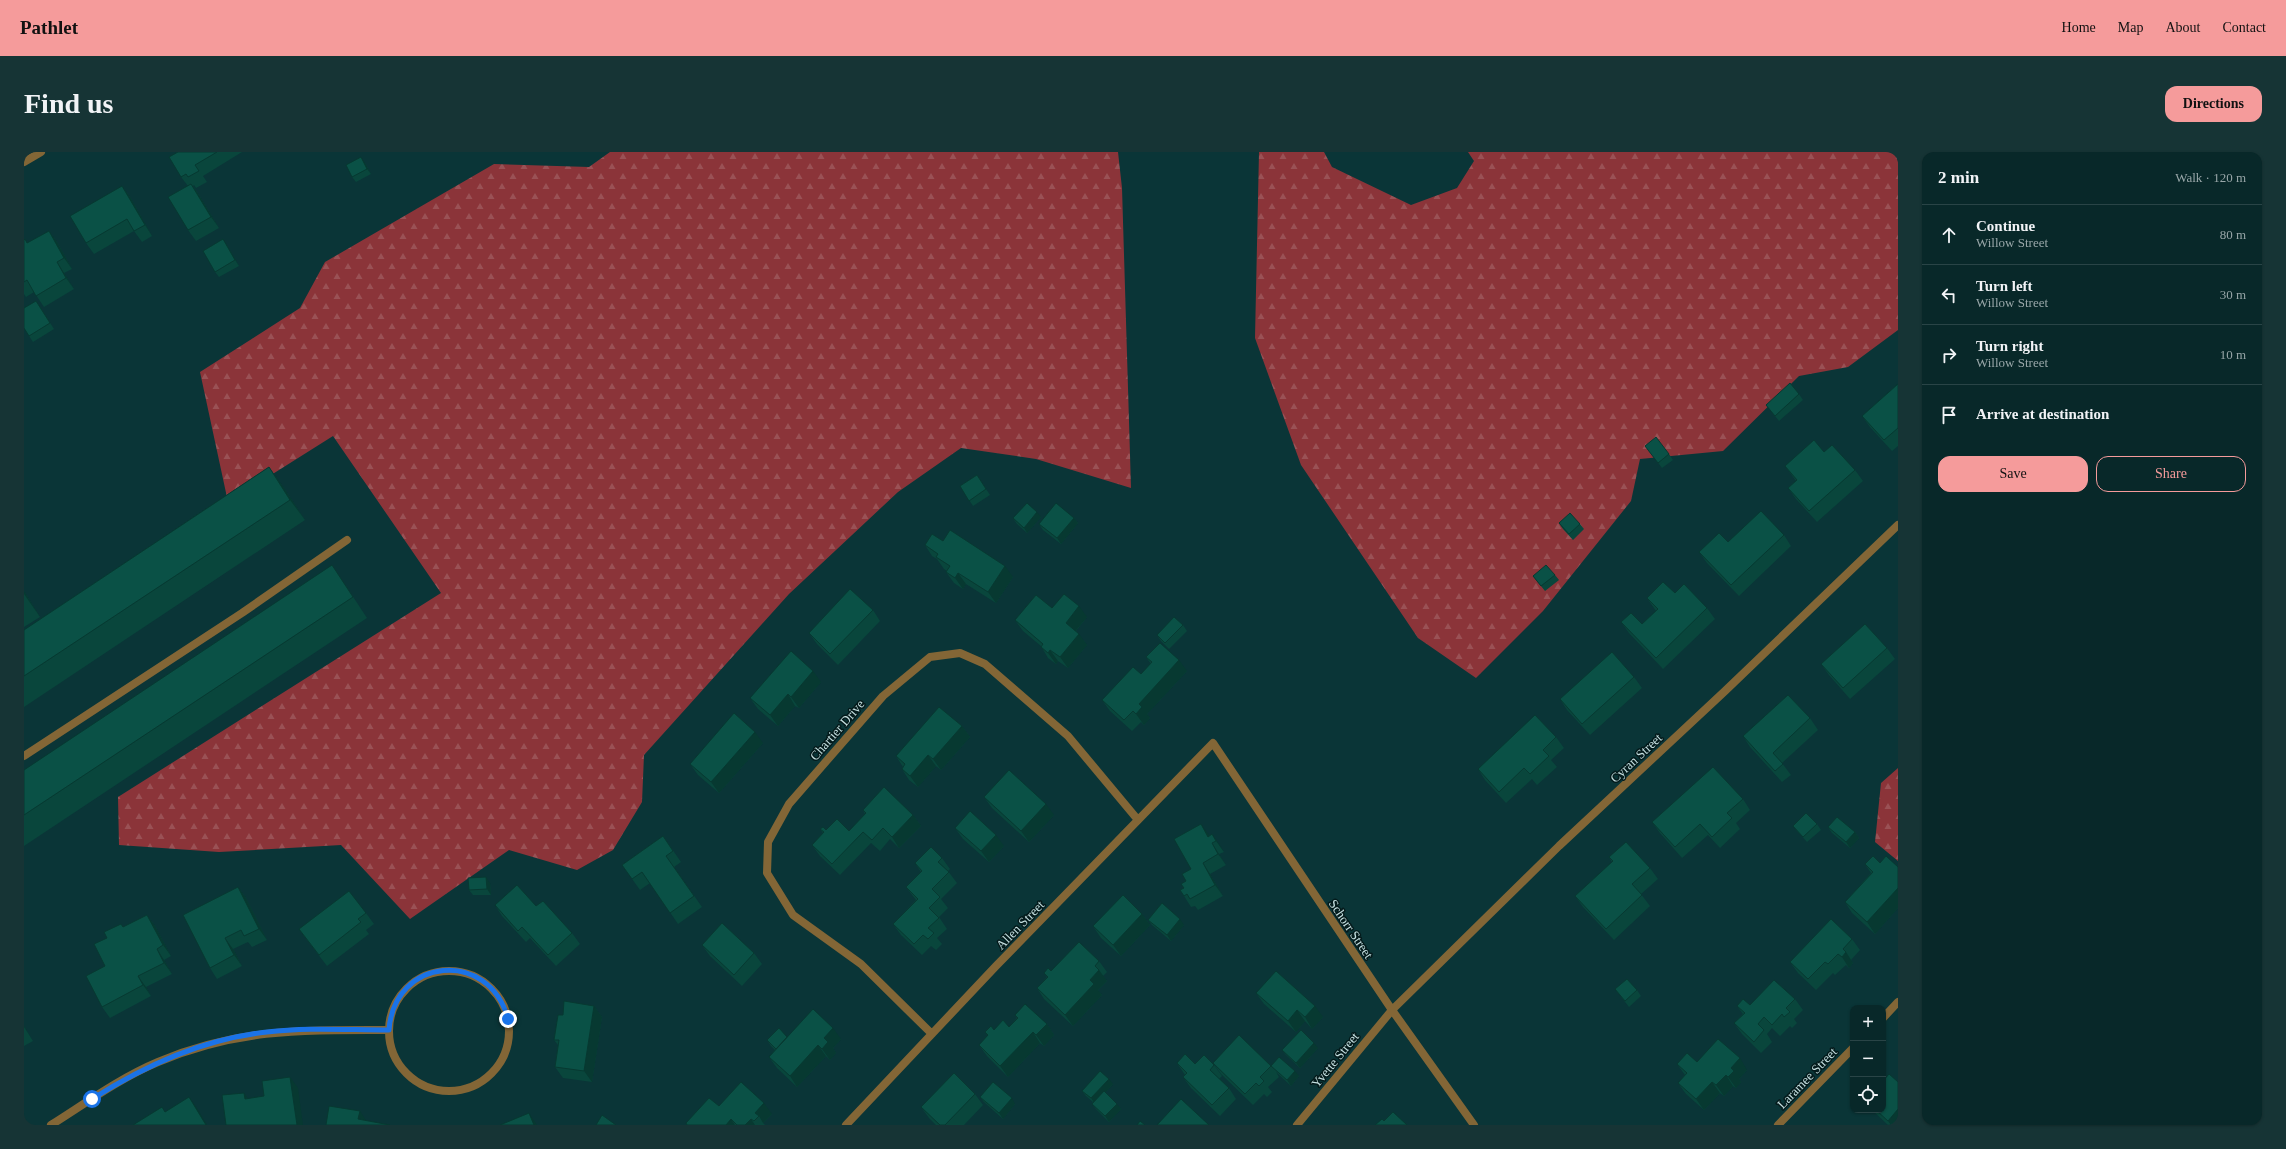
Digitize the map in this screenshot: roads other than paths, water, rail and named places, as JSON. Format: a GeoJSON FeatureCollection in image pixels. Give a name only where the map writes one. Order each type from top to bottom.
{"type":"FeatureCollection","features":[{"type":"Feature","properties":{"kind":"street"},"geometry":{"type":"LineString","coordinates":[[24,162],[42,152]]}},
{"type":"Feature","properties":{"kind":"street","name":"Cyran Street"},"geometry":{"type":"LineString","coordinates":[[1392,1010],[1558,846],[1725,692],[1898,525]]}},
{"type":"Feature","properties":{"kind":"street"},"geometry":{"type":"LineString","coordinates":[[24,756],[242,613],[347,540]]}},
{"type":"Feature","properties":{"kind":"street","name":"Chartier Drive"},"geometry":{"type":"LineString","coordinates":[[932,1034],[861,964],[793,915],[767,873],[768,842],[789,804],[883,696],[930,657],[960,653],[985,664],[1068,736],[1138,820]]}},
{"type":"Feature","properties":{"kind":"street","name":"Schorr Street"},"geometry":{"type":"LineString","coordinates":[[1213,743],[1392,1010],[1474,1125]]}},
{"type":"Feature","properties":{"kind":"street","name":"Allen Street"},"geometry":{"type":"LineString","coordinates":[[846,1125],[1213,743]]}},
{"type":"Feature","properties":{"kind":"street"},"geometry":{"type":"LineString","coordinates":[[449,970],[472,975],[492,988],[505,1008],[510,1031],[505,1054],[492,1074],[472,1087],[449,1091],[426,1087],[406,1073],[393,1054],[389,1030],[393,1007],[406,987],[426,975],[449,970]]}},
{"type":"Feature","properties":{"kind":"street"},"geometry":{"type":"LineString","coordinates":[[1886,1015],[1898,1002]]}},
{"type":"Feature","properties":{"kind":"street","name":"Yvette Street"},"geometry":{"type":"LineString","coordinates":[[1297,1125],[1392,1010]]}},
{"type":"Feature","properties":{"kind":"street"},"geometry":{"type":"LineString","coordinates":[[51,1125],[124,1079],[157,1062],[193,1048],[267,1032],[389,1030]]}},
{"type":"Feature","properties":{"kind":"street","name":"Laramee Street"},"geometry":{"type":"LineString","coordinates":[[1778,1125],[1850,1051]]}}]}
